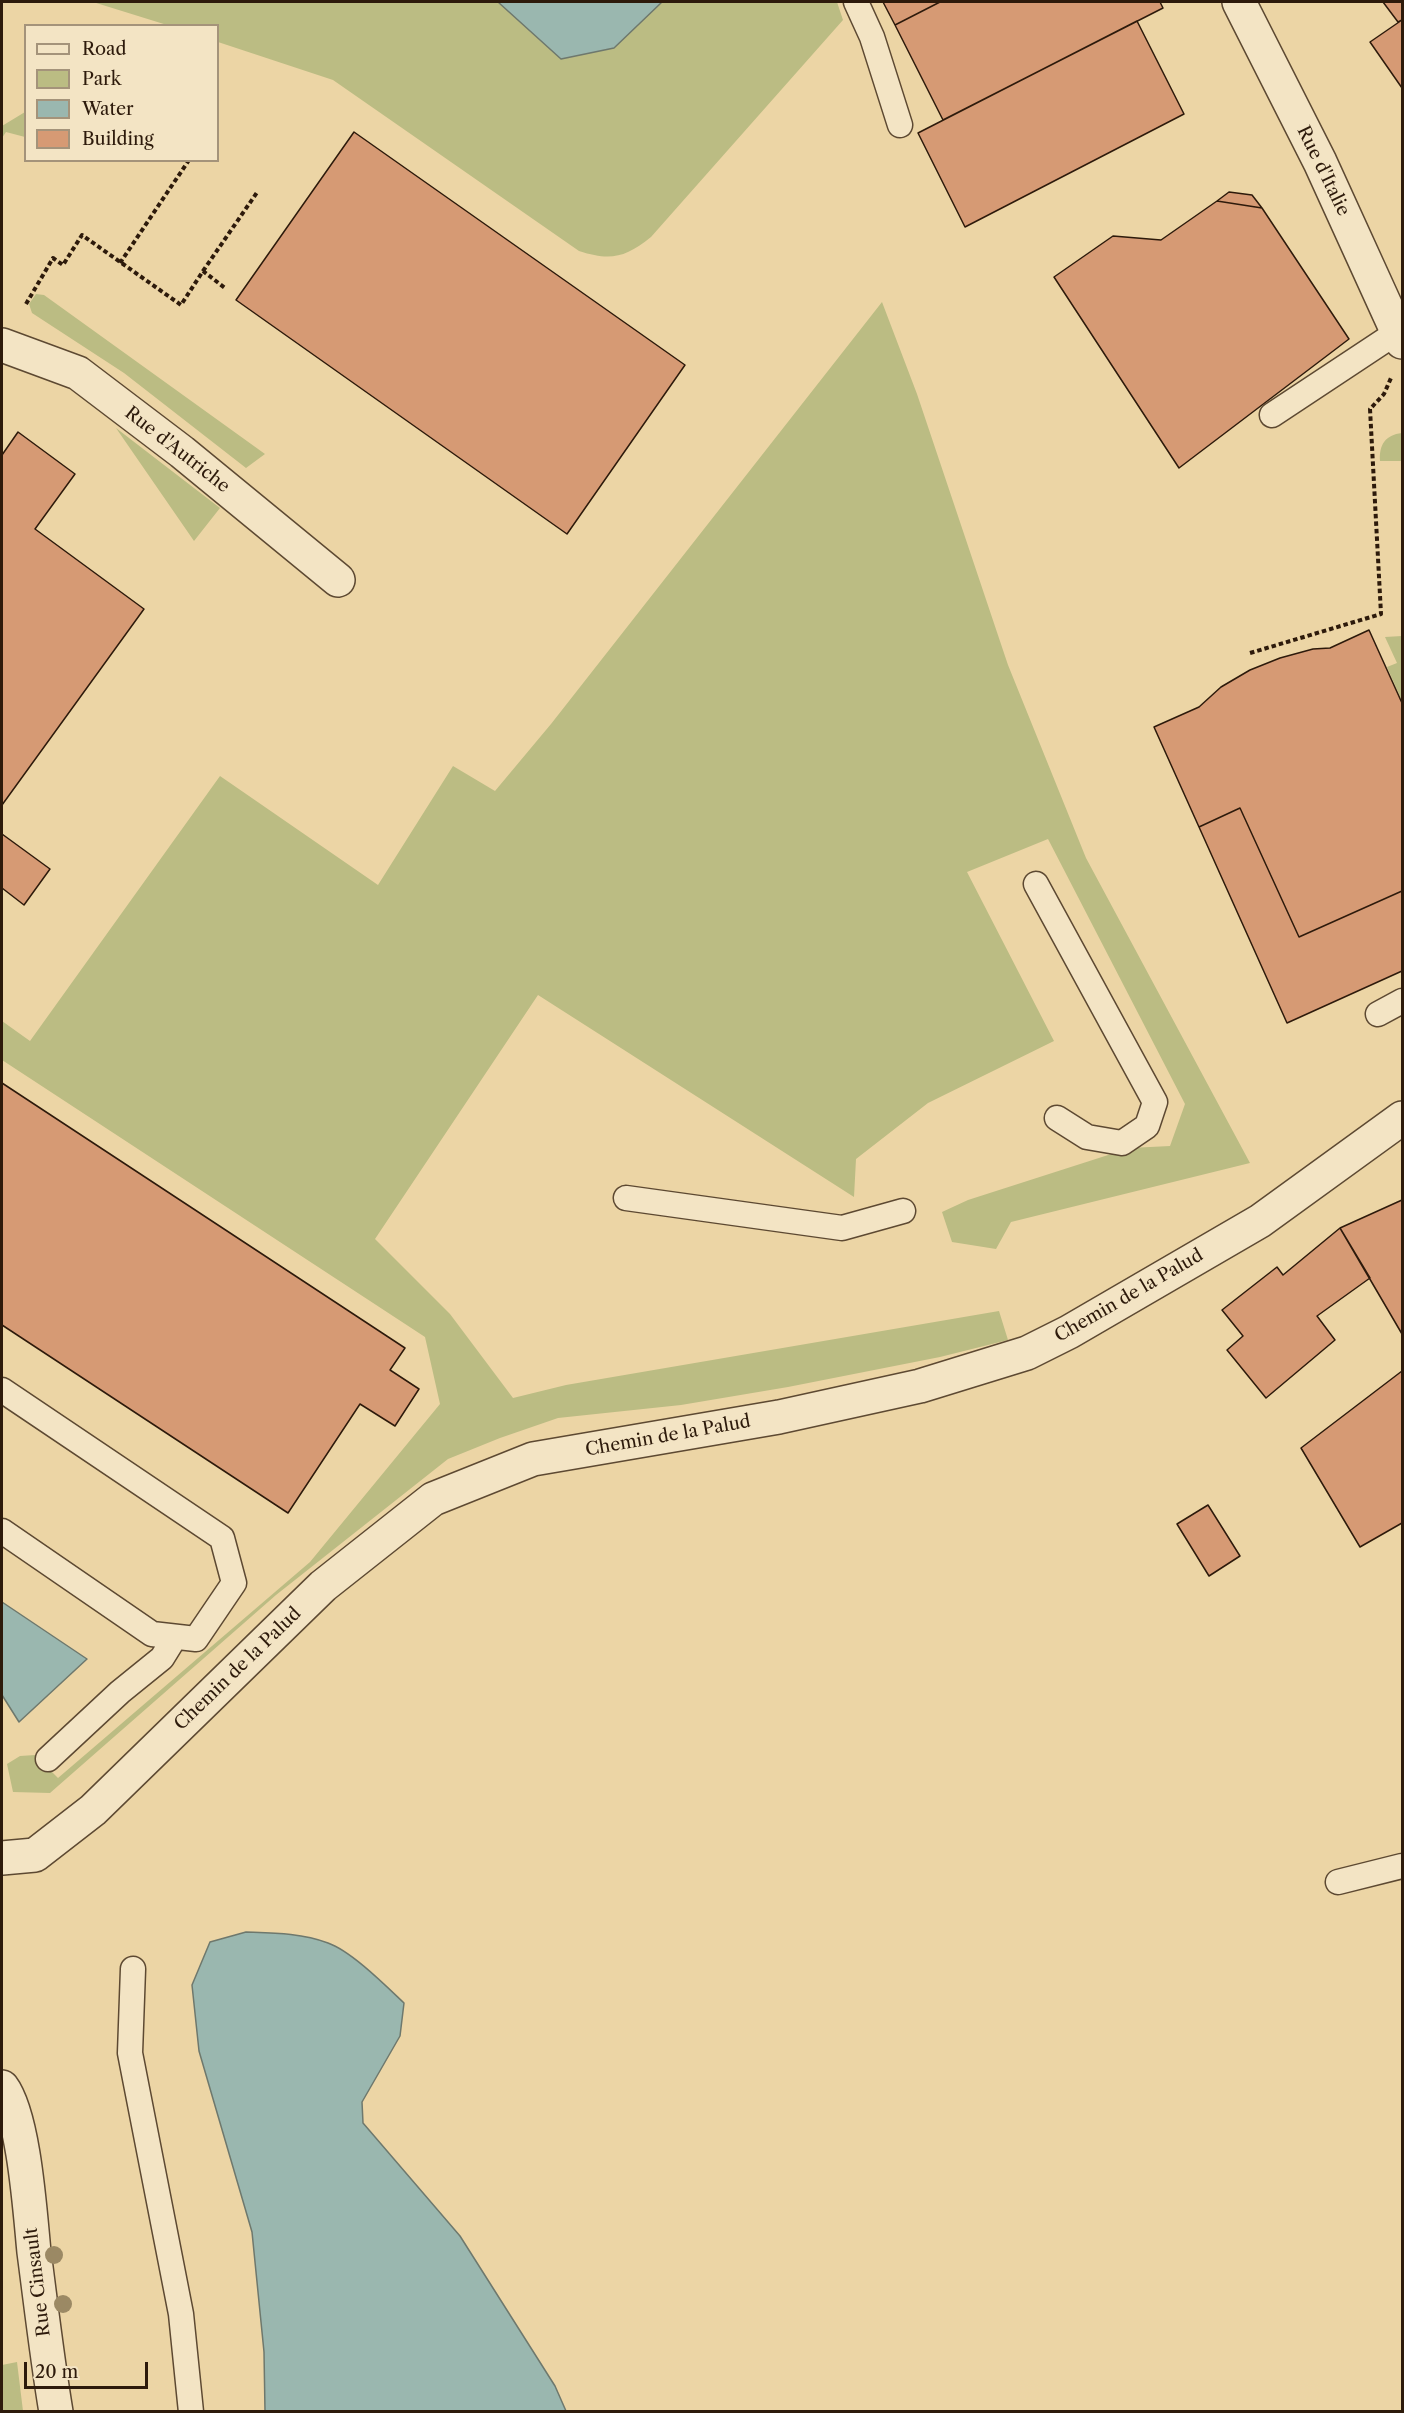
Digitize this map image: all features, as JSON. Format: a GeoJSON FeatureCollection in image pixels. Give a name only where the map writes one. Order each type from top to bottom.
{"type":"FeatureCollection","features":[{"type":"Feature","properties":{"kind":"street","name":"Rue d'Italie"},"geometry":{"type":"LineString","coordinates":[[1239,2],[1320,162],[1399,343]]}},
{"type":"Feature","properties":{"kind":"street","name":"Rue d'Autriche"},"geometry":{"type":"LineString","coordinates":[[2,345],[78,373],[182,452],[338,580]]}},
{"type":"Feature","properties":{"kind":"street","name":"Chemin de la Palud"},"geometry":{"type":"LineString","coordinates":[[2,1858],[35,1855],[93,1810],[323,1586],[433,1499],[533,1459],[779,1417],[920,1386],[1027,1353],[1069,1332],[1260,1221],[1402,1118]]}},
{"type":"Feature","properties":{"kind":"street","name":"Rue Cinsault"},"geometry":{"type":"LineString","coordinates":[[2,2086],[8,2095],[16,2121],[27,2187],[56,2412]]}},
{"type":"Feature","properties":{"kind":"street"},"geometry":{"type":"LineString","coordinates":[[2,2156],[27,2187]]}},
{"type":"Feature","properties":{"kind":"lane"},"geometry":{"type":"LineString","coordinates":[[856,2],[872,37],[900,125]]}},
{"type":"Feature","properties":{"kind":"lane"},"geometry":{"type":"LineString","coordinates":[[1272,416],[1399,343]]}},
{"type":"Feature","properties":{"kind":"lane"},"geometry":{"type":"LineString","coordinates":[[1036,884],[1155,1102],[1147,1126],[1122,1143],[1088,1137],[1057,1118]]}},
{"type":"Feature","properties":{"kind":"lane"},"geometry":{"type":"LineString","coordinates":[[1378,1014],[1402,1001]]}},
{"type":"Feature","properties":{"kind":"lane"},"geometry":{"type":"LineString","coordinates":[[626,1198],[842,1228],[903,1211]]}},
{"type":"Feature","properties":{"kind":"lane"},"geometry":{"type":"LineString","coordinates":[[2,1390],[222,1538],[234,1583],[196,1640],[152,1634],[2,1531]]}},
{"type":"Feature","properties":{"kind":"lane"},"geometry":{"type":"LineString","coordinates":[[48,1759],[120,1692],[162,1658],[174,1637]]}},
{"type":"Feature","properties":{"kind":"lane"},"geometry":{"type":"LineString","coordinates":[[1338,1882],[1402,1866]]}},
{"type":"Feature","properties":{"kind":"lane"},"geometry":{"type":"LineString","coordinates":[[133,1969],[130,2053],[181,2314],[191,2412]]}},
{"type":"Feature","properties":{"kind":"path"},"geometry":{"type":"LineString","coordinates":[[120,263],[188,162]]}},
{"type":"Feature","properties":{"kind":"path"},"geometry":{"type":"LineString","coordinates":[[26,304],[53,258],[63,265],[82,235],[181,305],[258,191]]}},
{"type":"Feature","properties":{"kind":"path"},"geometry":{"type":"LineString","coordinates":[[203,271],[225,288]]}},
{"type":"Feature","properties":{"kind":"path"},"geometry":{"type":"LineString","coordinates":[[1250,653],[1381,614],[1370,409],[1384,394],[1399,343]]}},
{"type":"Feature","properties":{"kind":"green space"},"geometry":{"type":"Polygon","coordinates":[[[93,2],[837,2],[843,20],[651,237],[625,253],[609,257],[579,251],[333,80],[219,42],[219,24],[164,24],[93,2]]]}},
{"type":"Feature","properties":{"kind":"green space"},"geometry":{"type":"Polygon","coordinates":[[[24,113],[24,137],[6,132],[2,138],[2,126],[24,113]]]}},
{"type":"Feature","properties":{"kind":"green space"},"geometry":{"type":"Polygon","coordinates":[[[36,294],[44,295],[265,454],[246,468],[124,373],[32,313],[29,304],[36,294]]]}},
{"type":"Feature","properties":{"kind":"green space"},"geometry":{"type":"Polygon","coordinates":[[[882,302],[917,394],[1008,665],[1086,858],[1250,1163],[1011,1222],[996,1249],[952,1242],[942,1212],[968,1200],[1130,1148],[1170,1146],[1185,1104],[1048,839],[967,872],[1054,1041],[928,1103],[856,1159],[854,1197],[538,995],[375,1239],[450,1314],[513,1398],[566,1385],[999,1311],[1008,1340],[940,1357],[788,1387],[681,1405],[558,1418],[448,1459],[276,1595],[50,1793],[13,1792],[7,1764],[20,1756],[35,1755],[58,1778],[310,1562],[440,1404],[425,1337],[2,1060],[2,1021],[30,1041],[220,776],[378,885],[453,766],[495,791],[551,724],[882,302]]]}},
{"type":"Feature","properties":{"kind":"green space"},"geometry":{"type":"Polygon","coordinates":[[[116,428],[220,508],[194,541],[116,428]]]}},
{"type":"Feature","properties":{"kind":"green space"},"geometry":{"type":"Polygon","coordinates":[[[1402,433],[1402,461],[1380,461],[1384,442],[1391,436],[1402,433]]]}},
{"type":"Feature","properties":{"kind":"green space"},"geometry":{"type":"Polygon","coordinates":[[[1402,636],[1402,701],[1387,667],[1397,663],[1385,637],[1402,636]]]}},
{"type":"Feature","properties":{"kind":"green space"},"geometry":{"type":"Polygon","coordinates":[[[17,2362],[23,2411],[2,2411],[2,2365],[17,2362]]]}},
{"type":"Feature","properties":{"kind":"water"},"geometry":{"type":"Polygon","coordinates":[[[498,2],[662,2],[614,48],[561,59],[498,2]]]}},
{"type":"Feature","properties":{"kind":"water"},"geometry":{"type":"Polygon","coordinates":[[[2,1602],[87,1659],[19,1722],[2,1695],[2,1602]]]}},
{"type":"Feature","properties":{"kind":"water"},"geometry":{"type":"Polygon","coordinates":[[[246,1932],[297,1935],[337,1947],[378,1978],[404,2003],[400,2036],[362,2102],[363,2123],[460,2236],[555,2386],[566,2411],[265,2411],[264,2352],[252,2232],[199,2051],[192,1985],[210,1942],[246,1932]]]}},
{"type":"Feature","properties":{"kind":"building"},"geometry":{"type":"Polygon","coordinates":[[[883,2],[940,2],[895,25],[883,2]]]}},
{"type":"Feature","properties":{"kind":"building"},"geometry":{"type":"Polygon","coordinates":[[[940,2],[1160,2],[1163,8],[943,120],[895,25],[940,2]]]}},
{"type":"Feature","properties":{"kind":"building"},"geometry":{"type":"Polygon","coordinates":[[[1383,2],[1402,2],[1402,20],[1398,22],[1383,2]]]}},
{"type":"Feature","properties":{"kind":"building"},"geometry":{"type":"Polygon","coordinates":[[[1402,20],[1402,88],[1370,42],[1402,20]]]}},
{"type":"Feature","properties":{"kind":"building"},"geometry":{"type":"Polygon","coordinates":[[[1137,21],[1184,114],[965,227],[918,133],[1137,21]]]}},
{"type":"Feature","properties":{"kind":"building"},"geometry":{"type":"Polygon","coordinates":[[[354,132],[685,365],[567,534],[236,300],[354,132]]]}},
{"type":"Feature","properties":{"kind":"building"},"geometry":{"type":"Polygon","coordinates":[[[1229,192],[1252,195],[1262,208],[1217,201],[1229,192]]]}},
{"type":"Feature","properties":{"kind":"building"},"geometry":{"type":"Polygon","coordinates":[[[1217,201],[1262,208],[1349,339],[1179,468],[1054,277],[1113,236],[1161,240],[1217,201]]]}},
{"type":"Feature","properties":{"kind":"building"},"geometry":{"type":"Polygon","coordinates":[[[18,432],[75,474],[35,529],[144,609],[2,805],[2,455],[18,432]]]}},
{"type":"Feature","properties":{"kind":"building"},"geometry":{"type":"Polygon","coordinates":[[[1369,630],[1402,703],[1402,891],[1299,937],[1240,808],[1199,827],[1154,727],[1199,707],[1221,687],[1250,670],[1280,658],[1313,649],[1330,648],[1369,630]]]}},
{"type":"Feature","properties":{"kind":"building"},"geometry":{"type":"Polygon","coordinates":[[[1240,808],[1299,937],[1402,891],[1402,971],[1287,1023],[1199,827],[1240,808]]]}},
{"type":"Feature","properties":{"kind":"building"},"geometry":{"type":"Polygon","coordinates":[[[2,834],[50,869],[24,905],[2,888],[2,834]]]}},
{"type":"Feature","properties":{"kind":"building"},"geometry":{"type":"Polygon","coordinates":[[[2,1083],[405,1348],[390,1370],[419,1389],[395,1426],[360,1404],[288,1513],[2,1325],[2,1083]]]}},
{"type":"Feature","properties":{"kind":"building"},"geometry":{"type":"Polygon","coordinates":[[[1402,1200],[1402,1334],[1340,1228],[1402,1200]]]}},
{"type":"Feature","properties":{"kind":"building"},"geometry":{"type":"Polygon","coordinates":[[[1340,1228],[1370,1278],[1317,1316],[1335,1340],[1266,1398],[1227,1350],[1243,1336],[1222,1310],[1277,1267],[1283,1275],[1340,1228]]]}},
{"type":"Feature","properties":{"kind":"building"},"geometry":{"type":"Polygon","coordinates":[[[1402,1371],[1402,1523],[1360,1547],[1301,1448],[1402,1371]]]}},
{"type":"Feature","properties":{"kind":"building"},"geometry":{"type":"Polygon","coordinates":[[[1208,1505],[1240,1556],[1209,1576],[1177,1524],[1208,1505]]]}}]}
